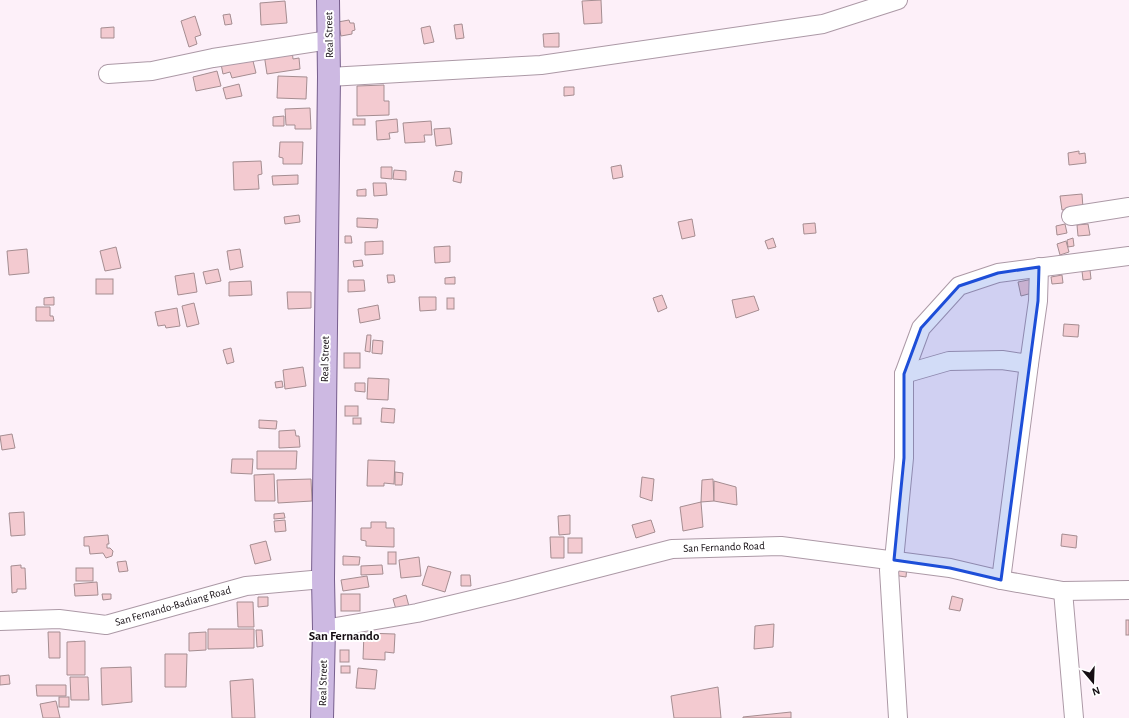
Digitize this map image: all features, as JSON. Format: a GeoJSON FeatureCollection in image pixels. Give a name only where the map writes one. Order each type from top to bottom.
{"type":"FeatureCollection","features":[{"type":"Feature","properties":{"kind":"main road","name":"Real Street"},"geometry":{"type":"LineString","coordinates":[[322,718],[324,629],[322,579],[329,77],[328,0]]}},
{"type":"Feature","properties":{"kind":"street"},"geometry":{"type":"LineString","coordinates":[[329,77],[541,65],[823,24],[898,0]]}},
{"type":"Feature","properties":{"kind":"street"},"geometry":{"type":"LineString","coordinates":[[108,74],[152,71],[213,58],[329,40]]}},
{"type":"Feature","properties":{"kind":"street"},"geometry":{"type":"LineString","coordinates":[[1071,216],[1129,207]]}},
{"type":"Feature","properties":{"kind":"street"},"geometry":{"type":"LineString","coordinates":[[898,718],[889,570],[894,560],[904,458],[904,374],[920,328],[959,286],[998,273],[1129,256]]}},
{"type":"Feature","properties":{"kind":"street"},"geometry":{"type":"LineString","coordinates":[[1001,580],[1028,364],[1038,301],[1039,267]]}},
{"type":"Feature","properties":{"kind":"street"},"geometry":{"type":"LineString","coordinates":[[904,374],[949,361],[1002,360],[1028,364]]}},
{"type":"Feature","properties":{"kind":"street","name":"San Fernando Road"},"geometry":{"type":"LineString","coordinates":[[324,629],[425,611],[672,549],[781,546],[950,568],[1001,580],[1063,591],[1129,590]]}},
{"type":"Feature","properties":{"kind":"street","name":"San Fernando-Badiang Road"},"geometry":{"type":"LineString","coordinates":[[0,621],[59,619],[106,625],[246,586],[322,579]]}},
{"type":"Feature","properties":{"kind":"street"},"geometry":{"type":"LineString","coordinates":[[1063,591],[1074,718]]}},
{"type":"Feature","properties":{"kind":"highlighted area"},"geometry":{"type":"Polygon","coordinates":[[[1039,267],[1038,301],[1001,580],[950,568],[894,560],[904,458],[904,374],[921,328],[959,286],[998,273],[1039,267]]]}},
{"type":"Feature","properties":{"kind":"building"},"geometry":{"type":"Polygon","coordinates":[[[601,0],[602,23],[584,24],[582,1],[601,0]]]}},
{"type":"Feature","properties":{"kind":"building"},"geometry":{"type":"Polygon","coordinates":[[[285,1],[287,23],[261,25],[260,3],[285,1]]]}},
{"type":"Feature","properties":{"kind":"building"},"geometry":{"type":"Polygon","coordinates":[[[230,14],[232,24],[225,25],[223,15],[230,14]]]}},
{"type":"Feature","properties":{"kind":"building"},"geometry":{"type":"Polygon","coordinates":[[[195,16],[201,35],[195,37],[197,44],[189,47],[181,21],[195,16]]]}},
{"type":"Feature","properties":{"kind":"building"},"geometry":{"type":"Polygon","coordinates":[[[349,20],[350,23],[354,23],[355,30],[352,31],[352,34],[341,36],[338,22],[349,20]]]}},
{"type":"Feature","properties":{"kind":"building"},"geometry":{"type":"Polygon","coordinates":[[[462,24],[464,38],[456,39],[454,25],[462,24]]]}},
{"type":"Feature","properties":{"kind":"building"},"geometry":{"type":"Polygon","coordinates":[[[430,26],[434,42],[424,44],[421,28],[430,26]]]}},
{"type":"Feature","properties":{"kind":"building"},"geometry":{"type":"Polygon","coordinates":[[[114,27],[114,38],[101,38],[101,28],[114,27]]]}},
{"type":"Feature","properties":{"kind":"building"},"geometry":{"type":"Polygon","coordinates":[[[559,33],[559,47],[544,47],[543,34],[559,33]]]}},
{"type":"Feature","properties":{"kind":"building"},"geometry":{"type":"Polygon","coordinates":[[[292,50],[293,59],[299,58],[300,69],[267,74],[264,54],[292,50]]]}},
{"type":"Feature","properties":{"kind":"building"},"geometry":{"type":"Polygon","coordinates":[[[252,57],[256,73],[232,78],[230,72],[223,74],[221,64],[252,57]]]}},
{"type":"Feature","properties":{"kind":"building"},"geometry":{"type":"Polygon","coordinates":[[[217,71],[221,86],[196,91],[193,77],[217,71]]]}},
{"type":"Feature","properties":{"kind":"building"},"geometry":{"type":"Polygon","coordinates":[[[278,76],[307,77],[306,99],[277,98],[278,76]]]}},
{"type":"Feature","properties":{"kind":"building"},"geometry":{"type":"Polygon","coordinates":[[[239,84],[242,96],[226,99],[223,88],[239,84]]]}},
{"type":"Feature","properties":{"kind":"building"},"geometry":{"type":"Polygon","coordinates":[[[384,85],[384,101],[389,101],[389,115],[357,116],[357,86],[384,85]]]}},
{"type":"Feature","properties":{"kind":"building"},"geometry":{"type":"Polygon","coordinates":[[[564,87],[574,87],[574,95],[564,96],[564,87]]]}},
{"type":"Feature","properties":{"kind":"building"},"geometry":{"type":"Polygon","coordinates":[[[310,108],[311,129],[295,129],[295,125],[286,125],[285,109],[310,108]]]}},
{"type":"Feature","properties":{"kind":"building"},"geometry":{"type":"Polygon","coordinates":[[[284,116],[284,126],[273,126],[273,117],[284,116]]]}},
{"type":"Feature","properties":{"kind":"building"},"geometry":{"type":"Polygon","coordinates":[[[353,119],[365,119],[365,125],[353,125],[353,119]]]}},
{"type":"Feature","properties":{"kind":"building"},"geometry":{"type":"Polygon","coordinates":[[[397,119],[398,132],[389,133],[390,139],[377,140],[376,121],[397,119]]]}},
{"type":"Feature","properties":{"kind":"building"},"geometry":{"type":"Polygon","coordinates":[[[431,121],[432,135],[424,135],[425,142],[405,143],[403,123],[431,121]]]}},
{"type":"Feature","properties":{"kind":"building"},"geometry":{"type":"Polygon","coordinates":[[[450,128],[452,144],[436,146],[434,129],[450,128]]]}},
{"type":"Feature","properties":{"kind":"building"},"geometry":{"type":"Polygon","coordinates":[[[280,142],[303,142],[302,164],[283,164],[283,158],[279,157],[280,142]]]}},
{"type":"Feature","properties":{"kind":"building"},"geometry":{"type":"Polygon","coordinates":[[[1079,151],[1079,154],[1085,153],[1086,163],[1069,165],[1068,153],[1079,151]]]}},
{"type":"Feature","properties":{"kind":"building"},"geometry":{"type":"Polygon","coordinates":[[[261,161],[262,174],[258,175],[259,189],[234,190],[233,162],[261,161]]]}},
{"type":"Feature","properties":{"kind":"building"},"geometry":{"type":"Polygon","coordinates":[[[621,165],[623,177],[613,179],[611,167],[621,165]]]}},
{"type":"Feature","properties":{"kind":"building"},"geometry":{"type":"Polygon","coordinates":[[[381,167],[392,167],[392,179],[381,178],[381,167]]]}},
{"type":"Feature","properties":{"kind":"building"},"geometry":{"type":"Polygon","coordinates":[[[394,170],[406,171],[406,180],[393,179],[394,170]]]}},
{"type":"Feature","properties":{"kind":"building"},"geometry":{"type":"Polygon","coordinates":[[[455,171],[462,172],[461,183],[453,181],[455,171]]]}},
{"type":"Feature","properties":{"kind":"building"},"geometry":{"type":"Polygon","coordinates":[[[298,175],[298,184],[273,185],[272,176],[298,175]]]}},
{"type":"Feature","properties":{"kind":"building"},"geometry":{"type":"Polygon","coordinates":[[[373,183],[386,183],[387,195],[374,196],[373,183]]]}},
{"type":"Feature","properties":{"kind":"building"},"geometry":{"type":"Polygon","coordinates":[[[366,189],[366,196],[357,196],[357,190],[366,189]]]}},
{"type":"Feature","properties":{"kind":"building"},"geometry":{"type":"Polygon","coordinates":[[[1082,194],[1083,208],[1062,210],[1060,196],[1082,194]]]}},
{"type":"Feature","properties":{"kind":"building"},"geometry":{"type":"Polygon","coordinates":[[[299,215],[300,222],[285,224],[284,217],[299,215]]]}},
{"type":"Feature","properties":{"kind":"building"},"geometry":{"type":"Polygon","coordinates":[[[357,218],[378,219],[377,228],[357,227],[357,218]]]}},
{"type":"Feature","properties":{"kind":"building"},"geometry":{"type":"Polygon","coordinates":[[[692,219],[695,236],[682,239],[678,222],[692,219]]]}},
{"type":"Feature","properties":{"kind":"building"},"geometry":{"type":"Polygon","coordinates":[[[815,223],[816,233],[804,234],[803,224],[815,223]]]}},
{"type":"Feature","properties":{"kind":"building"},"geometry":{"type":"Polygon","coordinates":[[[1065,224],[1067,233],[1057,235],[1056,226],[1065,224]]]}},
{"type":"Feature","properties":{"kind":"building"},"geometry":{"type":"Polygon","coordinates":[[[1088,224],[1090,235],[1078,236],[1077,225],[1088,224]]]}},
{"type":"Feature","properties":{"kind":"building"},"geometry":{"type":"Polygon","coordinates":[[[345,236],[351,236],[352,243],[345,243],[345,236]]]}},
{"type":"Feature","properties":{"kind":"building"},"geometry":{"type":"Polygon","coordinates":[[[773,238],[776,247],[768,249],[765,241],[773,238]]]}},
{"type":"Feature","properties":{"kind":"building"},"geometry":{"type":"Polygon","coordinates":[[[1073,238],[1074,246],[1068,247],[1067,240],[1073,238]]]}},
{"type":"Feature","properties":{"kind":"building"},"geometry":{"type":"Polygon","coordinates":[[[383,241],[383,254],[365,255],[365,242],[383,241]]]}},
{"type":"Feature","properties":{"kind":"building"},"geometry":{"type":"Polygon","coordinates":[[[1066,241],[1069,252],[1060,255],[1057,244],[1066,241]]]}},
{"type":"Feature","properties":{"kind":"building"},"geometry":{"type":"Polygon","coordinates":[[[450,246],[450,262],[435,263],[434,247],[450,246]]]}},
{"type":"Feature","properties":{"kind":"building"},"geometry":{"type":"Polygon","coordinates":[[[116,247],[121,268],[105,271],[100,251],[116,247]]]}},
{"type":"Feature","properties":{"kind":"building"},"geometry":{"type":"Polygon","coordinates":[[[27,249],[29,273],[9,275],[7,251],[27,249]]]}},
{"type":"Feature","properties":{"kind":"building"},"geometry":{"type":"Polygon","coordinates":[[[240,249],[243,267],[230,270],[227,251],[240,249]]]}},
{"type":"Feature","properties":{"kind":"building"},"geometry":{"type":"Polygon","coordinates":[[[362,260],[363,266],[354,267],[353,261],[362,260]]]}},
{"type":"Feature","properties":{"kind":"building"},"geometry":{"type":"Polygon","coordinates":[[[218,269],[221,281],[206,284],[203,272],[218,269]]]}},
{"type":"Feature","properties":{"kind":"building"},"geometry":{"type":"Polygon","coordinates":[[[1090,270],[1091,279],[1083,280],[1082,271],[1090,270]]]}},
{"type":"Feature","properties":{"kind":"building"},"geometry":{"type":"Polygon","coordinates":[[[194,273],[197,292],[178,295],[175,276],[194,273]]]}},
{"type":"Feature","properties":{"kind":"building"},"geometry":{"type":"Polygon","coordinates":[[[387,275],[394,275],[395,282],[388,283],[387,275]]]}},
{"type":"Feature","properties":{"kind":"building"},"geometry":{"type":"Polygon","coordinates":[[[1062,275],[1063,283],[1052,284],[1051,277],[1062,275]]]}},
{"type":"Feature","properties":{"kind":"building"},"geometry":{"type":"Polygon","coordinates":[[[455,277],[455,284],[445,284],[445,278],[455,277]]]}},
{"type":"Feature","properties":{"kind":"building"},"geometry":{"type":"Polygon","coordinates":[[[96,279],[113,279],[113,294],[96,294],[96,279]]]}},
{"type":"Feature","properties":{"kind":"building"},"geometry":{"type":"Polygon","coordinates":[[[1033,279],[1036,292],[1021,296],[1018,282],[1033,279]]]}},
{"type":"Feature","properties":{"kind":"building"},"geometry":{"type":"Polygon","coordinates":[[[348,280],[364,280],[365,291],[348,292],[348,280]]]}},
{"type":"Feature","properties":{"kind":"building"},"geometry":{"type":"Polygon","coordinates":[[[251,281],[252,295],[229,296],[229,282],[251,281]]]}},
{"type":"Feature","properties":{"kind":"building"},"geometry":{"type":"Polygon","coordinates":[[[287,292],[311,292],[311,308],[288,309],[287,292]]]}},
{"type":"Feature","properties":{"kind":"building"},"geometry":{"type":"Polygon","coordinates":[[[662,295],[667,308],[658,312],[653,298],[662,295]]]}},
{"type":"Feature","properties":{"kind":"building"},"geometry":{"type":"Polygon","coordinates":[[[754,296],[759,310],[736,318],[732,300],[754,296]]]}},
{"type":"Feature","properties":{"kind":"building"},"geometry":{"type":"Polygon","coordinates":[[[54,297],[54,305],[44,305],[44,298],[54,297]]]}},
{"type":"Feature","properties":{"kind":"building"},"geometry":{"type":"Polygon","coordinates":[[[419,297],[436,297],[436,310],[420,311],[419,297]]]}},
{"type":"Feature","properties":{"kind":"building"},"geometry":{"type":"Polygon","coordinates":[[[447,298],[454,298],[454,309],[447,309],[447,298]]]}},
{"type":"Feature","properties":{"kind":"building"},"geometry":{"type":"Polygon","coordinates":[[[194,303],[199,324],[187,327],[182,306],[194,303]]]}},
{"type":"Feature","properties":{"kind":"building"},"geometry":{"type":"Polygon","coordinates":[[[378,305],[380,319],[360,323],[358,309],[378,305]]]}},
{"type":"Feature","properties":{"kind":"building"},"geometry":{"type":"Polygon","coordinates":[[[36,307],[50,307],[50,316],[53,316],[54,321],[36,321],[36,307]]]}},
{"type":"Feature","properties":{"kind":"building"},"geometry":{"type":"Polygon","coordinates":[[[177,308],[180,326],[166,328],[165,325],[158,326],[155,312],[177,308]]]}},
{"type":"Feature","properties":{"kind":"building"},"geometry":{"type":"Polygon","coordinates":[[[1064,324],[1079,325],[1078,337],[1063,336],[1064,324]]]}},
{"type":"Feature","properties":{"kind":"building"},"geometry":{"type":"Polygon","coordinates":[[[367,335],[371,335],[370,352],[365,351],[367,335]]]}},
{"type":"Feature","properties":{"kind":"building"},"geometry":{"type":"Polygon","coordinates":[[[373,340],[383,341],[382,354],[372,353],[373,340]]]}},
{"type":"Feature","properties":{"kind":"building"},"geometry":{"type":"Polygon","coordinates":[[[231,348],[234,362],[227,364],[223,350],[231,348]]]}},
{"type":"Feature","properties":{"kind":"building"},"geometry":{"type":"Polygon","coordinates":[[[344,353],[360,353],[360,368],[344,368],[344,353]]]}},
{"type":"Feature","properties":{"kind":"building"},"geometry":{"type":"Polygon","coordinates":[[[303,367],[306,386],[285,389],[283,370],[303,367]]]}},
{"type":"Feature","properties":{"kind":"building"},"geometry":{"type":"Polygon","coordinates":[[[368,378],[389,379],[388,400],[367,399],[368,378]]]}},
{"type":"Feature","properties":{"kind":"building"},"geometry":{"type":"Polygon","coordinates":[[[282,381],[283,387],[276,388],[275,382],[282,381]]]}},
{"type":"Feature","properties":{"kind":"building"},"geometry":{"type":"Polygon","coordinates":[[[355,383],[365,383],[365,392],[355,391],[355,383]]]}},
{"type":"Feature","properties":{"kind":"building"},"geometry":{"type":"Polygon","coordinates":[[[345,406],[358,406],[358,416],[345,416],[345,406]]]}},
{"type":"Feature","properties":{"kind":"building"},"geometry":{"type":"Polygon","coordinates":[[[382,408],[395,409],[394,423],[381,422],[382,408]]]}},
{"type":"Feature","properties":{"kind":"building"},"geometry":{"type":"Polygon","coordinates":[[[353,418],[361,418],[361,424],[353,424],[353,418]]]}},
{"type":"Feature","properties":{"kind":"building"},"geometry":{"type":"Polygon","coordinates":[[[259,420],[277,421],[276,429],[259,428],[259,420]]]}},
{"type":"Feature","properties":{"kind":"building"},"geometry":{"type":"Polygon","coordinates":[[[295,430],[296,436],[299,436],[300,447],[279,448],[279,431],[295,430]]]}},
{"type":"Feature","properties":{"kind":"building"},"geometry":{"type":"Polygon","coordinates":[[[12,434],[15,448],[2,450],[0,436],[12,434]]]}},
{"type":"Feature","properties":{"kind":"building"},"geometry":{"type":"Polygon","coordinates":[[[257,451],[297,451],[296,469],[257,469],[257,451]]]}},
{"type":"Feature","properties":{"kind":"building"},"geometry":{"type":"Polygon","coordinates":[[[232,459],[253,459],[252,474],[231,473],[232,459]]]}},
{"type":"Feature","properties":{"kind":"building"},"geometry":{"type":"Polygon","coordinates":[[[368,460],[395,461],[394,484],[384,483],[384,486],[367,486],[368,460]]]}},
{"type":"Feature","properties":{"kind":"building"},"geometry":{"type":"Polygon","coordinates":[[[395,472],[403,473],[402,485],[395,485],[395,472]]]}},
{"type":"Feature","properties":{"kind":"building"},"geometry":{"type":"Polygon","coordinates":[[[274,474],[275,501],[255,501],[254,475],[274,474]]]}},
{"type":"Feature","properties":{"kind":"building"},"geometry":{"type":"Polygon","coordinates":[[[642,477],[654,479],[652,501],[640,497],[642,477]]]}},
{"type":"Feature","properties":{"kind":"building"},"geometry":{"type":"Polygon","coordinates":[[[311,479],[312,501],[278,503],[277,480],[311,479]]]}},
{"type":"Feature","properties":{"kind":"building"},"geometry":{"type":"Polygon","coordinates":[[[713,479],[714,501],[701,502],[702,480],[713,479]]]}},
{"type":"Feature","properties":{"kind":"building"},"geometry":{"type":"Polygon","coordinates":[[[714,481],[736,487],[737,505],[714,501],[714,481]]]}},
{"type":"Feature","properties":{"kind":"building"},"geometry":{"type":"Polygon","coordinates":[[[701,502],[703,527],[683,531],[680,507],[701,502]]]}},
{"type":"Feature","properties":{"kind":"building"},"geometry":{"type":"Polygon","coordinates":[[[24,512],[25,535],[11,536],[9,513],[24,512]]]}},
{"type":"Feature","properties":{"kind":"building"},"geometry":{"type":"Polygon","coordinates":[[[284,513],[285,518],[274,519],[274,514],[284,513]]]}},
{"type":"Feature","properties":{"kind":"building"},"geometry":{"type":"Polygon","coordinates":[[[570,515],[570,534],[559,535],[558,516],[570,515]]]}},
{"type":"Feature","properties":{"kind":"building"},"geometry":{"type":"Polygon","coordinates":[[[285,520],[286,531],[275,532],[274,521],[285,520]]]}},
{"type":"Feature","properties":{"kind":"building"},"geometry":{"type":"Polygon","coordinates":[[[651,520],[655,532],[636,538],[632,525],[651,520]]]}},
{"type":"Feature","properties":{"kind":"building"},"geometry":{"type":"Polygon","coordinates":[[[371,522],[386,522],[386,528],[394,528],[394,547],[366,546],[366,541],[361,540],[361,528],[371,528],[371,522]]]}},
{"type":"Feature","properties":{"kind":"building"},"geometry":{"type":"Polygon","coordinates":[[[1062,534],[1077,536],[1076,548],[1061,546],[1062,534]]]}},
{"type":"Feature","properties":{"kind":"building"},"geometry":{"type":"Polygon","coordinates":[[[108,535],[109,544],[107,544],[107,548],[110,548],[113,551],[112,556],[106,558],[103,553],[90,554],[89,546],[84,546],[84,537],[108,535]]]}},
{"type":"Feature","properties":{"kind":"building"},"geometry":{"type":"Polygon","coordinates":[[[550,537],[564,537],[564,558],[551,558],[550,537]]]}},
{"type":"Feature","properties":{"kind":"building"},"geometry":{"type":"Polygon","coordinates":[[[568,538],[582,538],[582,553],[568,553],[568,538]]]}},
{"type":"Feature","properties":{"kind":"building"},"geometry":{"type":"Polygon","coordinates":[[[266,541],[271,560],[255,564],[250,545],[266,541]]]}},
{"type":"Feature","properties":{"kind":"building"},"geometry":{"type":"Polygon","coordinates":[[[388,552],[396,552],[396,564],[388,564],[388,552]]]}},
{"type":"Feature","properties":{"kind":"building"},"geometry":{"type":"Polygon","coordinates":[[[343,556],[360,557],[359,565],[343,565],[343,556]]]}},
{"type":"Feature","properties":{"kind":"building"},"geometry":{"type":"Polygon","coordinates":[[[419,557],[421,576],[401,578],[399,560],[419,557]]]}},
{"type":"Feature","properties":{"kind":"building"},"geometry":{"type":"Polygon","coordinates":[[[126,561],[128,571],[119,572],[117,562],[126,561]]]}},
{"type":"Feature","properties":{"kind":"building"},"geometry":{"type":"Polygon","coordinates":[[[21,565],[21,568],[25,568],[26,589],[17,589],[17,592],[12,593],[11,566],[21,565]]]}},
{"type":"Feature","properties":{"kind":"building"},"geometry":{"type":"Polygon","coordinates":[[[382,565],[383,574],[361,575],[361,566],[382,565]]]}},
{"type":"Feature","properties":{"kind":"building"},"geometry":{"type":"Polygon","coordinates":[[[894,565],[907,566],[906,577],[893,575],[894,565]]]}},
{"type":"Feature","properties":{"kind":"building"},"geometry":{"type":"Polygon","coordinates":[[[428,566],[451,572],[445,592],[422,585],[428,566]]]}},
{"type":"Feature","properties":{"kind":"building"},"geometry":{"type":"Polygon","coordinates":[[[76,568],[93,568],[93,581],[76,581],[76,568]]]}},
{"type":"Feature","properties":{"kind":"building"},"geometry":{"type":"Polygon","coordinates":[[[461,575],[470,575],[471,586],[461,586],[461,575]]]}},
{"type":"Feature","properties":{"kind":"building"},"geometry":{"type":"Polygon","coordinates":[[[367,576],[369,587],[343,591],[341,580],[367,576]]]}},
{"type":"Feature","properties":{"kind":"building"},"geometry":{"type":"Polygon","coordinates":[[[97,582],[98,595],[75,596],[74,584],[97,582]]]}},
{"type":"Feature","properties":{"kind":"building"},"geometry":{"type":"Polygon","coordinates":[[[102,594],[111,594],[111,599],[103,600],[102,594]]]}},
{"type":"Feature","properties":{"kind":"building"},"geometry":{"type":"Polygon","coordinates":[[[341,594],[360,594],[360,611],[341,611],[341,594]]]}},
{"type":"Feature","properties":{"kind":"building"},"geometry":{"type":"Polygon","coordinates":[[[406,595],[410,610],[397,613],[393,599],[406,595]]]}},
{"type":"Feature","properties":{"kind":"building"},"geometry":{"type":"Polygon","coordinates":[[[952,596],[963,599],[960,611],[949,609],[952,596]]]}},
{"type":"Feature","properties":{"kind":"building"},"geometry":{"type":"Polygon","coordinates":[[[258,597],[268,597],[268,606],[258,607],[258,597]]]}},
{"type":"Feature","properties":{"kind":"building"},"geometry":{"type":"Polygon","coordinates":[[[237,602],[253,602],[254,627],[238,627],[237,602]]]}},
{"type":"Feature","properties":{"kind":"building"},"geometry":{"type":"Polygon","coordinates":[[[1126,620],[1129,620],[1129,635],[1126,635],[1126,620]]]}},
{"type":"Feature","properties":{"kind":"building"},"geometry":{"type":"Polygon","coordinates":[[[774,624],[773,647],[754,649],[755,626],[774,624]]]}},
{"type":"Feature","properties":{"kind":"building"},"geometry":{"type":"Polygon","coordinates":[[[208,629],[254,629],[254,648],[208,649],[208,629]]]}},
{"type":"Feature","properties":{"kind":"building"},"geometry":{"type":"Polygon","coordinates":[[[256,630],[262,630],[263,646],[257,647],[256,630]]]}},
{"type":"Feature","properties":{"kind":"building"},"geometry":{"type":"Polygon","coordinates":[[[48,632],[60,632],[60,658],[49,658],[48,632]]]}},
{"type":"Feature","properties":{"kind":"building"},"geometry":{"type":"Polygon","coordinates":[[[206,632],[206,650],[189,651],[189,633],[206,632]]]}},
{"type":"Feature","properties":{"kind":"building"},"geometry":{"type":"Polygon","coordinates":[[[364,633],[395,634],[394,653],[385,652],[385,660],[363,659],[364,633]]]}},
{"type":"Feature","properties":{"kind":"building"},"geometry":{"type":"Polygon","coordinates":[[[85,641],[85,675],[67,675],[67,642],[85,641]]]}},
{"type":"Feature","properties":{"kind":"building"},"geometry":{"type":"Polygon","coordinates":[[[340,650],[349,650],[349,662],[340,662],[340,650]]]}},
{"type":"Feature","properties":{"kind":"building"},"geometry":{"type":"Polygon","coordinates":[[[165,654],[187,654],[186,687],[165,687],[165,654]]]}},
{"type":"Feature","properties":{"kind":"building"},"geometry":{"type":"Polygon","coordinates":[[[341,666],[350,666],[350,673],[341,673],[341,666]]]}},
{"type":"Feature","properties":{"kind":"building"},"geometry":{"type":"Polygon","coordinates":[[[131,667],[132,702],[102,705],[101,668],[131,667]]]}},
{"type":"Feature","properties":{"kind":"building"},"geometry":{"type":"Polygon","coordinates":[[[358,668],[377,670],[375,689],[356,688],[358,668]]]}},
{"type":"Feature","properties":{"kind":"building"},"geometry":{"type":"Polygon","coordinates":[[[9,675],[10,684],[0,685],[0,676],[9,675]]]}},
{"type":"Feature","properties":{"kind":"building"},"geometry":{"type":"Polygon","coordinates":[[[70,677],[88,677],[89,700],[71,700],[70,677]]]}},
{"type":"Feature","properties":{"kind":"building"},"geometry":{"type":"Polygon","coordinates":[[[253,679],[255,718],[232,718],[230,681],[253,679]]]}},
{"type":"Feature","properties":{"kind":"building"},"geometry":{"type":"Polygon","coordinates":[[[36,685],[66,685],[66,696],[37,696],[36,685]]]}},
{"type":"Feature","properties":{"kind":"building"},"geometry":{"type":"Polygon","coordinates":[[[718,687],[721,718],[674,718],[671,696],[718,687]]]}},
{"type":"Feature","properties":{"kind":"building"},"geometry":{"type":"Polygon","coordinates":[[[59,697],[69,697],[69,707],[59,707],[59,697]]]}},
{"type":"Feature","properties":{"kind":"building"},"geometry":{"type":"Polygon","coordinates":[[[56,701],[60,718],[43,718],[40,704],[56,701]]]}},
{"type":"Feature","properties":{"kind":"building"},"geometry":{"type":"Polygon","coordinates":[[[791,712],[791,718],[743,718],[743,717],[791,712]]]}},
{"type":"Feature","properties":{"kind":"district","name":"San Fernando"},"geometry":{"type":"Point","coordinates":[344,636]}}]}
